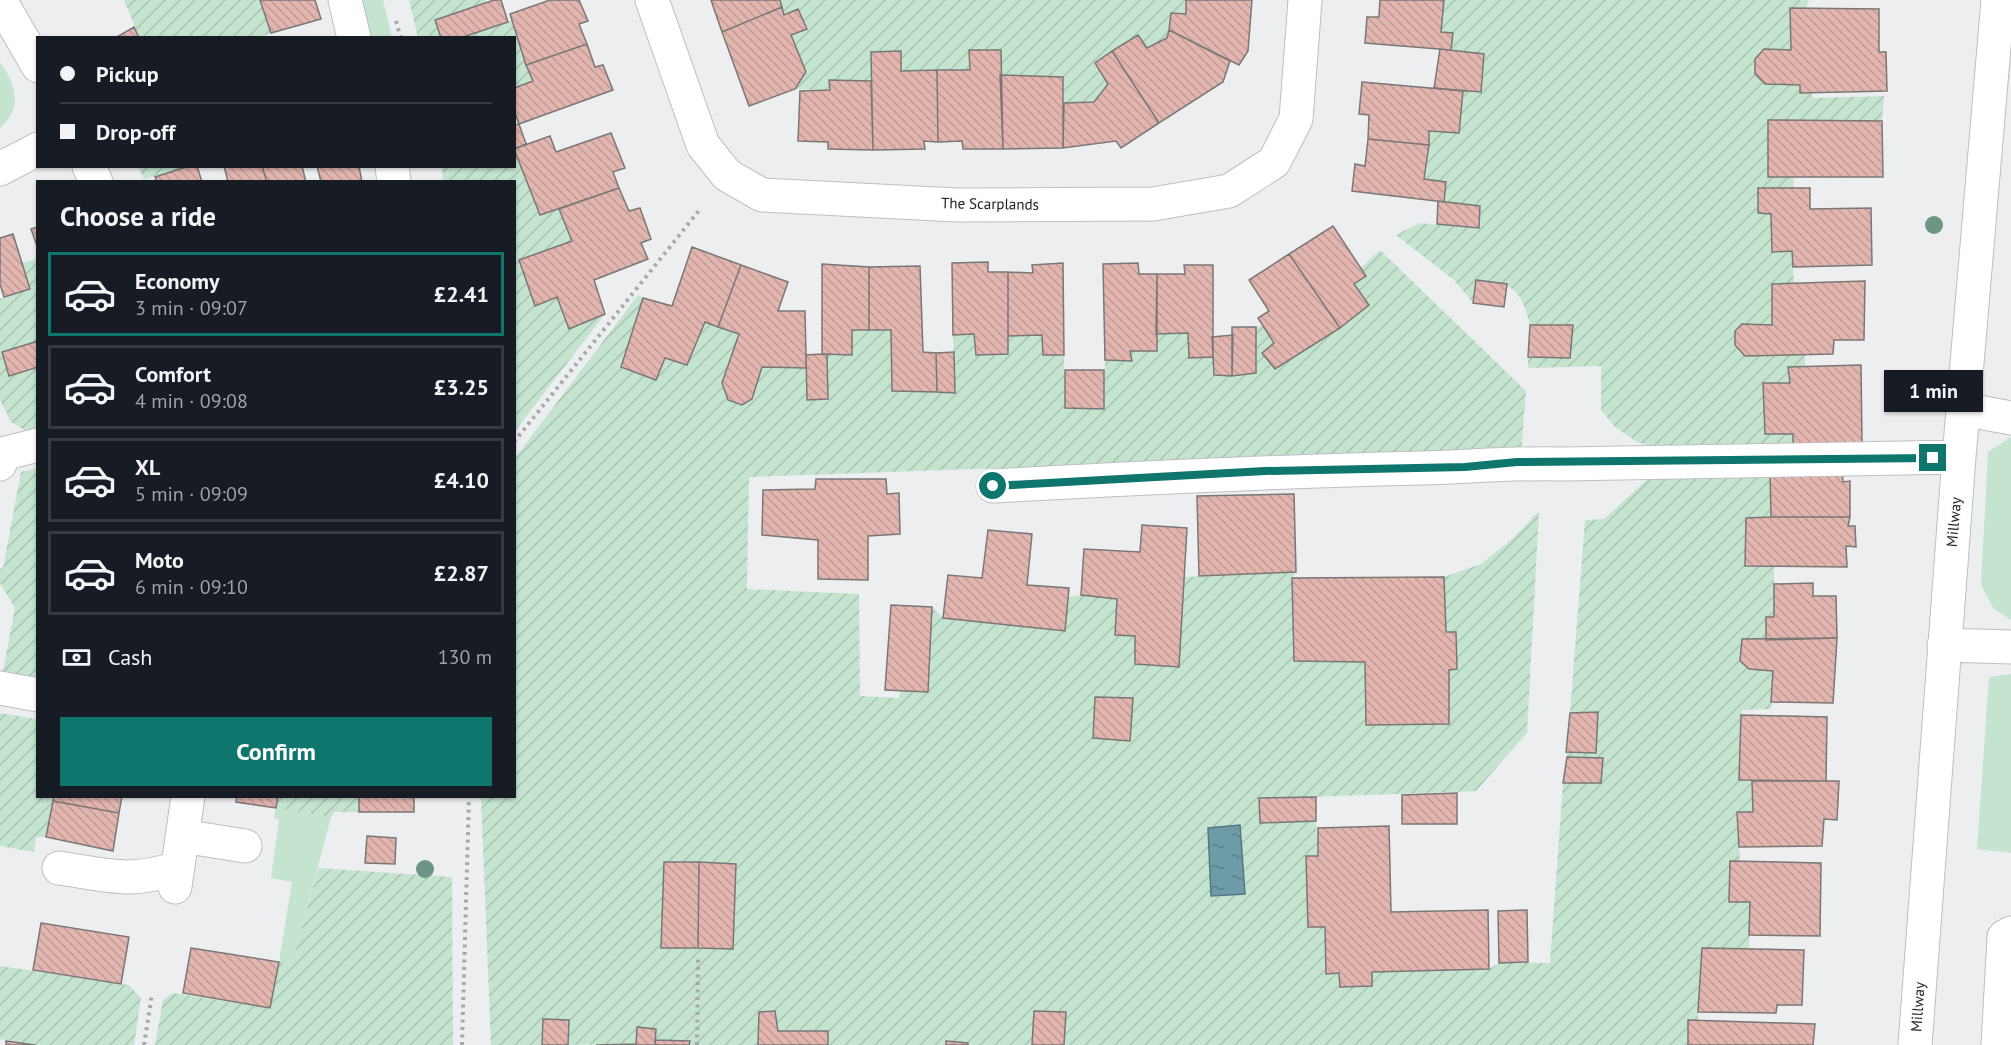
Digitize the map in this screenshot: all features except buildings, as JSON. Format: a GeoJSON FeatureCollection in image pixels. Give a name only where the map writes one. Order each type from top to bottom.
{"type":"FeatureCollection","features":[{"type":"Feature","properties":{"kind":"street"},"geometry":{"type":"LineString","coordinates":[[0,0],[36,63]]}},
{"type":"Feature","properties":{"kind":"street"},"geometry":{"type":"LineString","coordinates":[[345,0],[354,36]]}},
{"type":"Feature","properties":{"kind":"street","name":"The Scarplands"},"geometry":{"type":"LineString","coordinates":[[651,0],[703,144],[727,175],[762,195],[957,204],[1153,204],[1229,191],[1274,162],[1296,119],[1305,0]]}},
{"type":"Feature","properties":{"kind":"street","name":"Millway"},"geometry":{"type":"LineString","coordinates":[[1915,1045],[1944,645],[1998,0]]}},
{"type":"Feature","properties":{"kind":"street"},"geometry":{"type":"LineString","coordinates":[[0,169],[36,150]]}},
{"type":"Feature","properties":{"kind":"street"},"geometry":{"type":"LineString","coordinates":[[1963,409],[2011,418]]}},
{"type":"Feature","properties":{"kind":"street"},"geometry":{"type":"LineString","coordinates":[[0,464],[2,454],[36,446]]}},
{"type":"Feature","properties":{"kind":"street"},"geometry":{"type":"LineString","coordinates":[[993,486],[1265,471],[1465,467],[1517,462],[1959,457]]}},
{"type":"Feature","properties":{"kind":"street"},"geometry":{"type":"LineString","coordinates":[[1944,645],[2011,647]]}},
{"type":"Feature","properties":{"kind":"street"},"geometry":{"type":"LineString","coordinates":[[0,688],[36,695]]}},
{"type":"Feature","properties":{"kind":"street"},"geometry":{"type":"LineString","coordinates":[[178,864],[188,798]]}},
{"type":"Feature","properties":{"kind":"street"},"geometry":{"type":"LineString","coordinates":[[59,868],[129,879],[149,877],[178,864],[245,846]]}},
{"type":"Feature","properties":{"kind":"street"},"geometry":{"type":"LineString","coordinates":[[1998,1045],[2004,937],[2011,933]]}},
{"type":"Feature","properties":{"kind":"path"},"geometry":{"type":"LineString","coordinates":[[516,439],[704,204]]}},
{"type":"Feature","properties":{"kind":"path"},"geometry":{"type":"LineString","coordinates":[[462,1045],[469,798]]}},
{"type":"Feature","properties":{"kind":"path"},"geometry":{"type":"LineString","coordinates":[[697,1045],[698,956]]}},
{"type":"Feature","properties":{"kind":"path"},"geometry":{"type":"LineString","coordinates":[[144,1045],[152,994]]}},
{"type":"Feature","properties":{"kind":"green space"},"geometry":{"type":"Polygon","coordinates":[[[124,0],[260,0],[271,33],[263,36],[139,36],[124,0]]]}},
{"type":"Feature","properties":{"kind":"green space"},"geometry":{"type":"Polygon","coordinates":[[[360,0],[383,0],[392,36],[371,36],[360,0]]]}},
{"type":"Feature","properties":{"kind":"green space"},"geometry":{"type":"Polygon","coordinates":[[[409,0],[485,0],[486,3],[435,20],[441,36],[418,36],[409,0]]]}},
{"type":"Feature","properties":{"kind":"green space"},"geometry":{"type":"Polygon","coordinates":[[[780,0],[1186,0],[1186,14],[1171,14],[1167,38],[1147,48],[1138,35],[1095,63],[1108,84],[1094,102],[1064,103],[1063,77],[1000,75],[1000,50],[969,51],[970,70],[901,71],[900,51],[871,52],[871,81],[829,80],[830,90],[795,89],[806,72],[791,35],[807,29],[799,9],[784,15],[780,0]]]}},
{"type":"Feature","properties":{"kind":"green space"},"geometry":{"type":"Polygon","coordinates":[[[1444,0],[1809,0],[1806,9],[1790,9],[1791,50],[1764,49],[1755,59],[1755,74],[1765,84],[1800,85],[1800,93],[1811,93],[1814,98],[1884,96],[1882,121],[1768,121],[1768,176],[1794,177],[1793,188],[1771,214],[1772,251],[1792,251],[1794,283],[1772,284],[1772,325],[1742,324],[1735,331],[1735,345],[1745,356],[1805,354],[1805,367],[1788,368],[1790,383],[1763,384],[1765,434],[1793,434],[1793,447],[1660,449],[1637,442],[1615,427],[1601,410],[1601,366],[1528,368],[1528,357],[1569,358],[1573,325],[1530,325],[1523,302],[1518,295],[1499,283],[1476,280],[1473,303],[1454,280],[1396,235],[1419,223],[1479,228],[1480,206],[1444,202],[1446,182],[1424,179],[1429,131],[1458,132],[1463,91],[1481,92],[1484,54],[1451,50],[1453,33],[1441,32],[1444,0]]]}},
{"type":"Feature","properties":{"kind":"green space"},"geometry":{"type":"Polygon","coordinates":[[[512,20],[533,81],[516,88],[516,36],[466,36],[512,20]]]}},
{"type":"Feature","properties":{"kind":"green space"},"geometry":{"type":"Polygon","coordinates":[[[0,62],[10,79],[15,96],[12,112],[0,128],[0,62]]]}},
{"type":"Feature","properties":{"kind":"green space"},"geometry":{"type":"Polygon","coordinates":[[[516,152],[539,215],[559,209],[572,241],[519,260],[535,305],[557,297],[570,329],[605,314],[516,430],[516,180],[443,180],[442,168],[516,168],[516,152]]]}},
{"type":"Feature","properties":{"kind":"green space"},"geometry":{"type":"Polygon","coordinates":[[[138,168],[185,168],[144,179],[138,168]]]}},
{"type":"Feature","properties":{"kind":"green space"},"geometry":{"type":"Polygon","coordinates":[[[1380,250],[1526,391],[1521,455],[1085,465],[749,477],[747,589],[859,594],[860,696],[899,698],[900,691],[928,692],[932,607],[943,618],[1065,630],[1068,597],[1081,595],[1117,599],[1115,634],[1135,636],[1136,664],[1179,666],[1184,577],[1296,572],[1292,579],[1294,660],[1365,662],[1367,725],[1449,724],[1449,670],[1457,669],[1456,633],[1446,632],[1444,577],[1481,564],[1513,538],[1539,511],[1527,733],[1476,791],[1259,799],[1260,823],[1316,821],[1318,856],[1306,856],[1308,926],[1325,927],[1326,973],[1339,973],[1340,987],[1372,986],[1372,972],[1489,969],[1499,963],[1550,963],[1563,783],[1601,782],[1603,759],[1567,757],[1566,752],[1596,752],[1598,712],[1570,713],[1585,520],[1604,519],[1652,475],[1770,473],[1771,517],[1746,519],[1745,566],[1774,567],[1774,617],[1766,618],[1766,640],[1742,639],[1740,661],[1749,669],[1773,671],[1771,709],[1742,710],[1739,780],[1752,781],[1753,812],[1737,812],[1740,861],[1730,861],[1729,902],[1750,902],[1749,949],[1702,949],[1698,1020],[1688,1045],[1064,1045],[1065,1012],[1035,1011],[1032,1045],[968,1045],[946,1041],[946,1045],[828,1045],[828,1031],[778,1031],[775,1011],[759,1012],[758,1045],[689,1045],[689,1041],[655,1040],[656,1029],[637,1027],[636,1044],[568,1045],[569,1020],[542,1045],[491,1045],[481,798],[516,798],[516,457],[638,295],[643,298],[621,368],[656,380],[665,358],[687,365],[705,322],[739,334],[722,383],[728,400],[742,405],[752,399],[762,367],[806,368],[807,399],[828,399],[827,354],[852,355],[852,330],[891,330],[892,391],[955,392],[953,335],[974,334],[976,355],[1008,354],[1008,336],[1042,335],[1043,355],[1064,355],[1065,408],[1104,409],[1105,360],[1132,361],[1130,351],[1156,351],[1156,334],[1188,333],[1189,358],[1213,357],[1256,373],[1256,327],[1263,326],[1274,343],[1262,354],[1275,369],[1340,328],[1369,305],[1354,284],[1366,276],[1361,268],[1380,250]],[[664,862],[661,948],[733,949],[736,864],[664,862]]]}},
{"type":"Feature","properties":{"kind":"green space"},"geometry":{"type":"Polygon","coordinates":[[[36,259],[36,341],[2,353],[9,376],[36,367],[36,434],[33,435],[11,422],[0,400],[0,299],[30,289],[22,263],[36,259]]]}},
{"type":"Feature","properties":{"kind":"green space"},"geometry":{"type":"Polygon","coordinates":[[[2011,437],[2011,620],[1994,609],[1981,585],[1988,452],[2011,437]]]}},
{"type":"Feature","properties":{"kind":"green space"},"geometry":{"type":"Polygon","coordinates":[[[36,468],[36,681],[2,676],[15,608],[0,583],[0,569],[3,568],[21,472],[36,468]]]}},
{"type":"Feature","properties":{"kind":"green space"},"geometry":{"type":"Polygon","coordinates":[[[2011,674],[2011,853],[1977,849],[1989,677],[2011,674]]]}},
{"type":"Feature","properties":{"kind":"green space"},"geometry":{"type":"Polygon","coordinates":[[[0,713],[36,719],[36,798],[54,798],[46,837],[36,837],[34,852],[0,846],[0,713]]]}},
{"type":"Feature","properties":{"kind":"green space"},"geometry":{"type":"Polygon","coordinates":[[[278,798],[359,798],[359,812],[334,812],[331,817],[276,808],[278,798]]]}},
{"type":"Feature","properties":{"kind":"green space"},"geometry":{"type":"Polygon","coordinates":[[[276,808],[331,817],[292,964],[279,962],[292,882],[271,878],[279,820],[274,818],[276,808]]]}},
{"type":"Feature","properties":{"kind":"green space"},"geometry":{"type":"Polygon","coordinates":[[[318,868],[452,877],[453,1045],[155,1045],[163,1000],[173,993],[270,1008],[279,962],[292,963],[318,868]]]}},
{"type":"Feature","properties":{"kind":"green space"},"geometry":{"type":"Polygon","coordinates":[[[0,966],[129,985],[141,998],[134,1045],[35,1045],[0,1039],[0,966]]]}},
{"type":"Feature","properties":{"kind":"water"},"geometry":{"type":"Polygon","coordinates":[[[1240,825],[1245,894],[1211,896],[1208,828],[1240,825]]]}},
{"type":"Feature","properties":{"kind":"route"},"geometry":{"type":"LineString","coordinates":[[993,486],[1265,471],[1465,467],[1517,462],[1564,464],[1933,458]]}}]}
